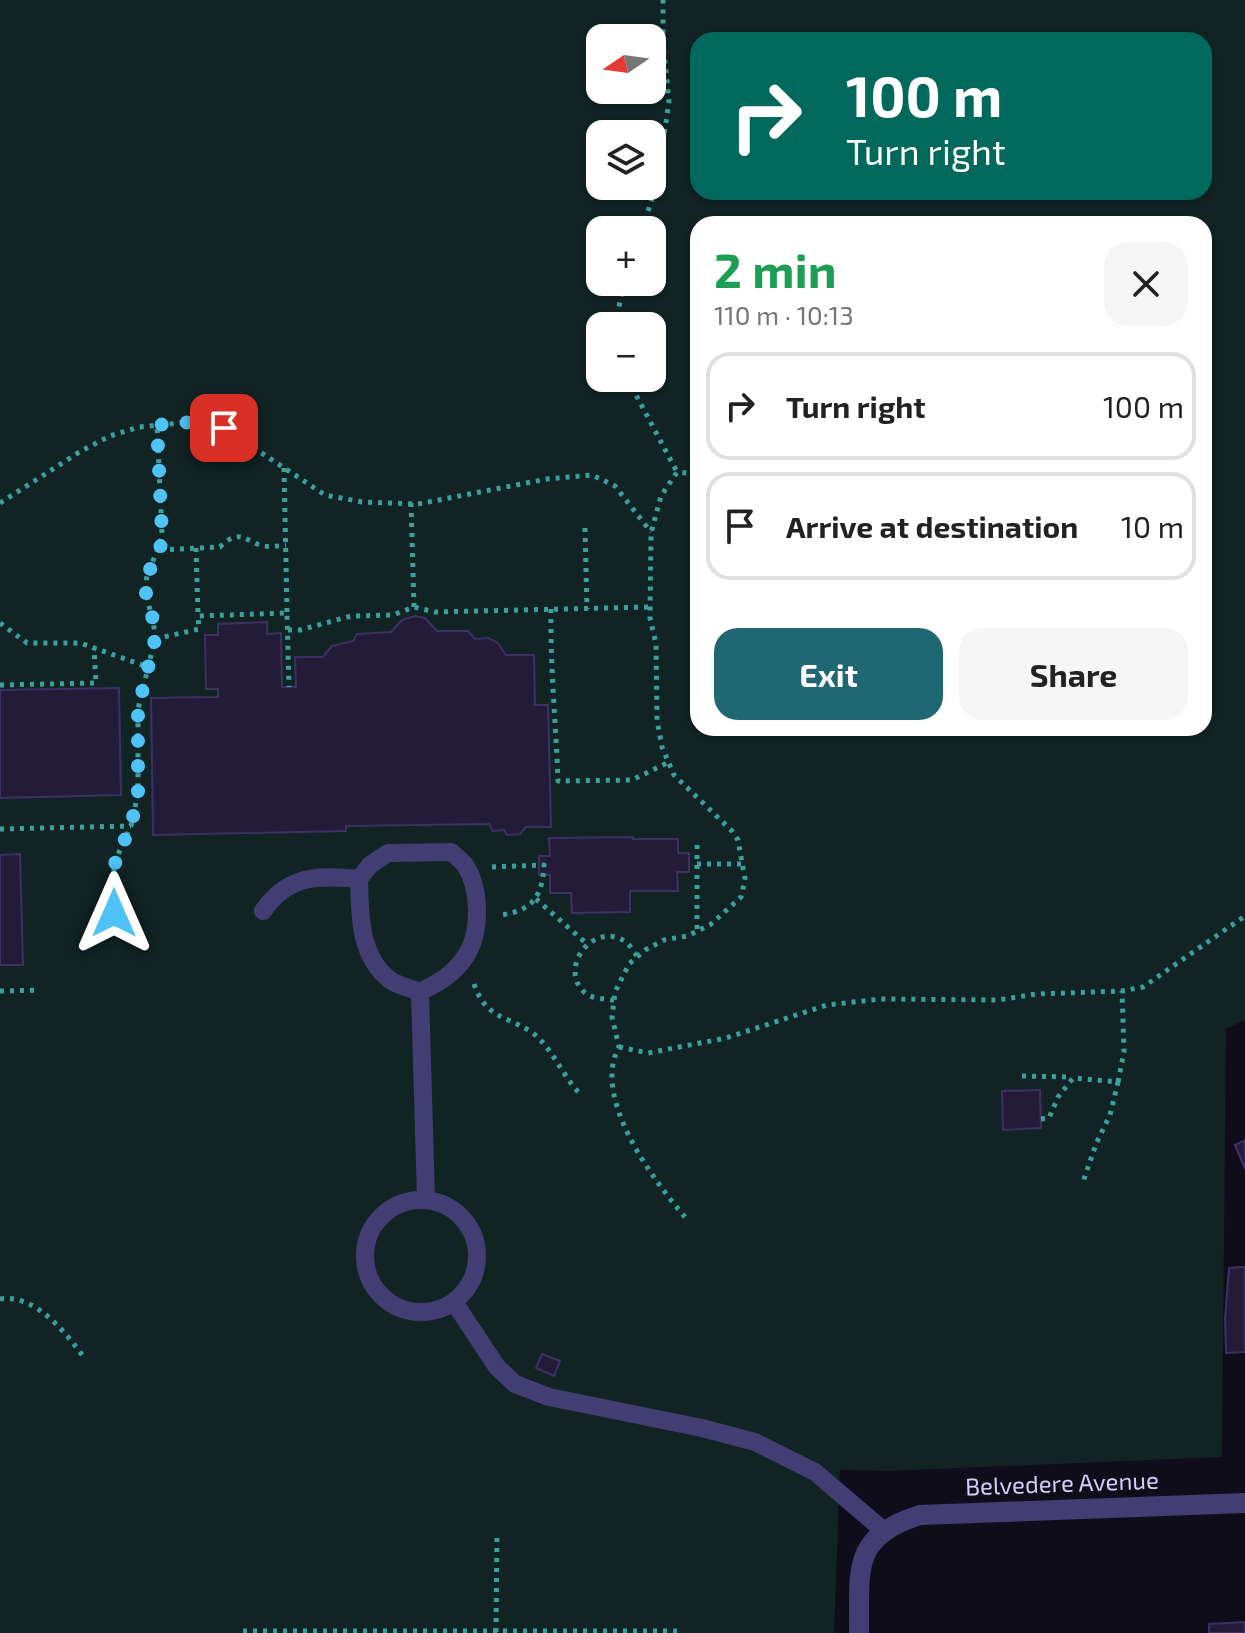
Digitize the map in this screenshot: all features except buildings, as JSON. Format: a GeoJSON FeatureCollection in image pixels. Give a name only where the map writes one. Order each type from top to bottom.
{"type":"FeatureCollection","features":[{"type":"Feature","properties":{"kind":"street","name":"Belvedere Avenue"},"geometry":{"type":"LineString","coordinates":[[883,1530],[920,1515],[1245,1503]]}},
{"type":"Feature","properties":{"kind":"street"},"geometry":{"type":"LineString","coordinates":[[859,1633],[860,1570],[873,1539],[883,1530]]}},
{"type":"Feature","properties":{"kind":"lane"},"geometry":{"type":"LineString","coordinates":[[451,852],[465,864],[474,889],[477,921],[467,955],[446,979],[420,992],[391,980],[370,957],[360,926],[359,879],[370,865],[388,853],[451,852]]}},
{"type":"Feature","properties":{"kind":"lane"},"geometry":{"type":"LineString","coordinates":[[263,911],[276,893],[297,881],[334,877],[359,879]]}},
{"type":"Feature","properties":{"kind":"lane"},"geometry":{"type":"LineString","coordinates":[[420,992],[426,1199]]}},
{"type":"Feature","properties":{"kind":"lane"},"geometry":{"type":"LineString","coordinates":[[426,1199],[460,1214],[470,1227],[478,1260],[466,1291],[454,1302],[438,1310],[421,1312],[404,1309],[388,1301],[376,1289],[368,1274],[365,1257],[373,1226],[384,1213],[397,1205],[426,1199]]}},
{"type":"Feature","properties":{"kind":"lane"},"geometry":{"type":"LineString","coordinates":[[454,1302],[490,1358],[515,1384],[549,1397],[755,1442],[815,1472],[883,1530]]}},
{"type":"Feature","properties":{"kind":"path"},"geometry":{"type":"LineString","coordinates":[[646,216],[657,183],[669,102],[663,41],[663,0]]}},
{"type":"Feature","properties":{"kind":"path"},"geometry":{"type":"LineString","coordinates":[[634,392],[677,472]]}},
{"type":"Feature","properties":{"kind":"path"},"geometry":{"type":"LineString","coordinates":[[0,503],[110,436],[157,425],[192,422],[224,428],[325,495],[362,502],[411,503],[464,497],[547,479],[592,475],[615,486],[651,533]]}},
{"type":"Feature","properties":{"kind":"path"},"geometry":{"type":"LineString","coordinates":[[114,913],[113,876],[116,859],[131,826],[138,793],[138,709],[155,639],[155,626],[146,597],[146,577],[160,550],[162,534],[157,425]]}},
{"type":"Feature","properties":{"kind":"path"},"geometry":{"type":"LineString","coordinates":[[284,468],[289,687]]}},
{"type":"Feature","properties":{"kind":"path"},"geometry":{"type":"LineString","coordinates":[[677,472],[690,473]]}},
{"type":"Feature","properties":{"kind":"path"},"geometry":{"type":"LineString","coordinates":[[677,472],[661,496],[651,533],[650,607],[656,644],[657,720],[662,747],[674,775],[738,840],[745,879],[741,897],[710,925],[687,936],[664,940],[629,964],[615,992],[612,1017],[619,1047],[614,1057],[614,1094],[624,1128],[645,1164],[685,1217]]}},
{"type":"Feature","properties":{"kind":"path"},"geometry":{"type":"LineString","coordinates":[[411,503],[414,607]]}},
{"type":"Feature","properties":{"kind":"path"},"geometry":{"type":"LineString","coordinates":[[585,528],[587,609]]}},
{"type":"Feature","properties":{"kind":"path"},"geometry":{"type":"LineString","coordinates":[[160,550],[220,547],[236,537],[247,537],[262,546],[286,545]]}},
{"type":"Feature","properties":{"kind":"path"},"geometry":{"type":"LineString","coordinates":[[155,639],[199,629],[196,548]]}},
{"type":"Feature","properties":{"kind":"path"},"geometry":{"type":"LineString","coordinates":[[288,630],[300,630],[351,616],[393,615],[414,607],[435,612],[650,607]]}},
{"type":"Feature","properties":{"kind":"path"},"geometry":{"type":"LineString","coordinates":[[551,609],[550,662],[556,705],[558,781],[632,780],[669,762]]}},
{"type":"Feature","properties":{"kind":"path"},"geometry":{"type":"LineString","coordinates":[[198,616],[287,613]]}},
{"type":"Feature","properties":{"kind":"path"},"geometry":{"type":"LineString","coordinates":[[0,623],[27,643],[73,642],[148,667]]}},
{"type":"Feature","properties":{"kind":"path"},"geometry":{"type":"LineString","coordinates":[[0,685],[96,683],[94,647]]}},
{"type":"Feature","properties":{"kind":"path"},"geometry":{"type":"LineString","coordinates":[[0,829],[131,826]]}},
{"type":"Feature","properties":{"kind":"path"},"geometry":{"type":"LineString","coordinates":[[697,845],[697,931]]}},
{"type":"Feature","properties":{"kind":"path"},"geometry":{"type":"LineString","coordinates":[[697,864],[742,864]]}},
{"type":"Feature","properties":{"kind":"path"},"geometry":{"type":"LineString","coordinates":[[487,867],[544,865],[543,884],[536,899],[524,908],[496,915]]}},
{"type":"Feature","properties":{"kind":"path"},"geometry":{"type":"LineString","coordinates":[[536,899],[586,943]]}},
{"type":"Feature","properties":{"kind":"path"},"geometry":{"type":"LineString","coordinates":[[619,1047],[648,1053],[726,1038],[827,1005],[881,999],[998,1000],[1036,994],[1122,991],[1143,987],[1245,916]]}},
{"type":"Feature","properties":{"kind":"path"},"geometry":{"type":"LineString","coordinates":[[614,1000],[593,997],[583,991],[578,980],[576,960],[586,943],[613,937],[626,942],[637,956]]}},
{"type":"Feature","properties":{"kind":"path"},"geometry":{"type":"LineString","coordinates":[[474,983],[485,1007],[530,1031],[542,1042],[568,1082],[581,1095]]}},
{"type":"Feature","properties":{"kind":"path"},"geometry":{"type":"LineString","coordinates":[[0,991],[39,990]]}},
{"type":"Feature","properties":{"kind":"path"},"geometry":{"type":"LineString","coordinates":[[1083,1182],[1110,1115],[1118,1082],[1124,1052],[1122,991]]}},
{"type":"Feature","properties":{"kind":"path"},"geometry":{"type":"LineString","coordinates":[[1022,1076],[1118,1082]]}},
{"type":"Feature","properties":{"kind":"path"},"geometry":{"type":"LineString","coordinates":[[1041,1119],[1049,1118],[1058,1097],[1073,1078]]}},
{"type":"Feature","properties":{"kind":"path"},"geometry":{"type":"LineString","coordinates":[[0,1299],[29,1304],[61,1328],[85,1359]]}},
{"type":"Feature","properties":{"kind":"path"},"geometry":{"type":"LineString","coordinates":[[496,1632],[497,1533]]}},
{"type":"Feature","properties":{"kind":"path"},"geometry":{"type":"LineString","coordinates":[[243,1631],[677,1631]]}},
{"type":"Feature","properties":{"kind":"shaded area"},"geometry":{"type":"Polygon","coordinates":[[[0,0],[1245,0],[1245,1020],[1226,1029],[1222,1457],[890,1471],[840,1470],[834,1633],[0,1633],[0,0]]]}},
{"type":"Feature","properties":{"kind":"route"},"geometry":{"type":"LineString","coordinates":[[114,913],[113,876],[116,859],[131,826],[138,793],[138,709],[155,639],[155,626],[146,597],[146,577],[160,550],[162,534],[157,425],[192,422],[224,428]]}}]}
